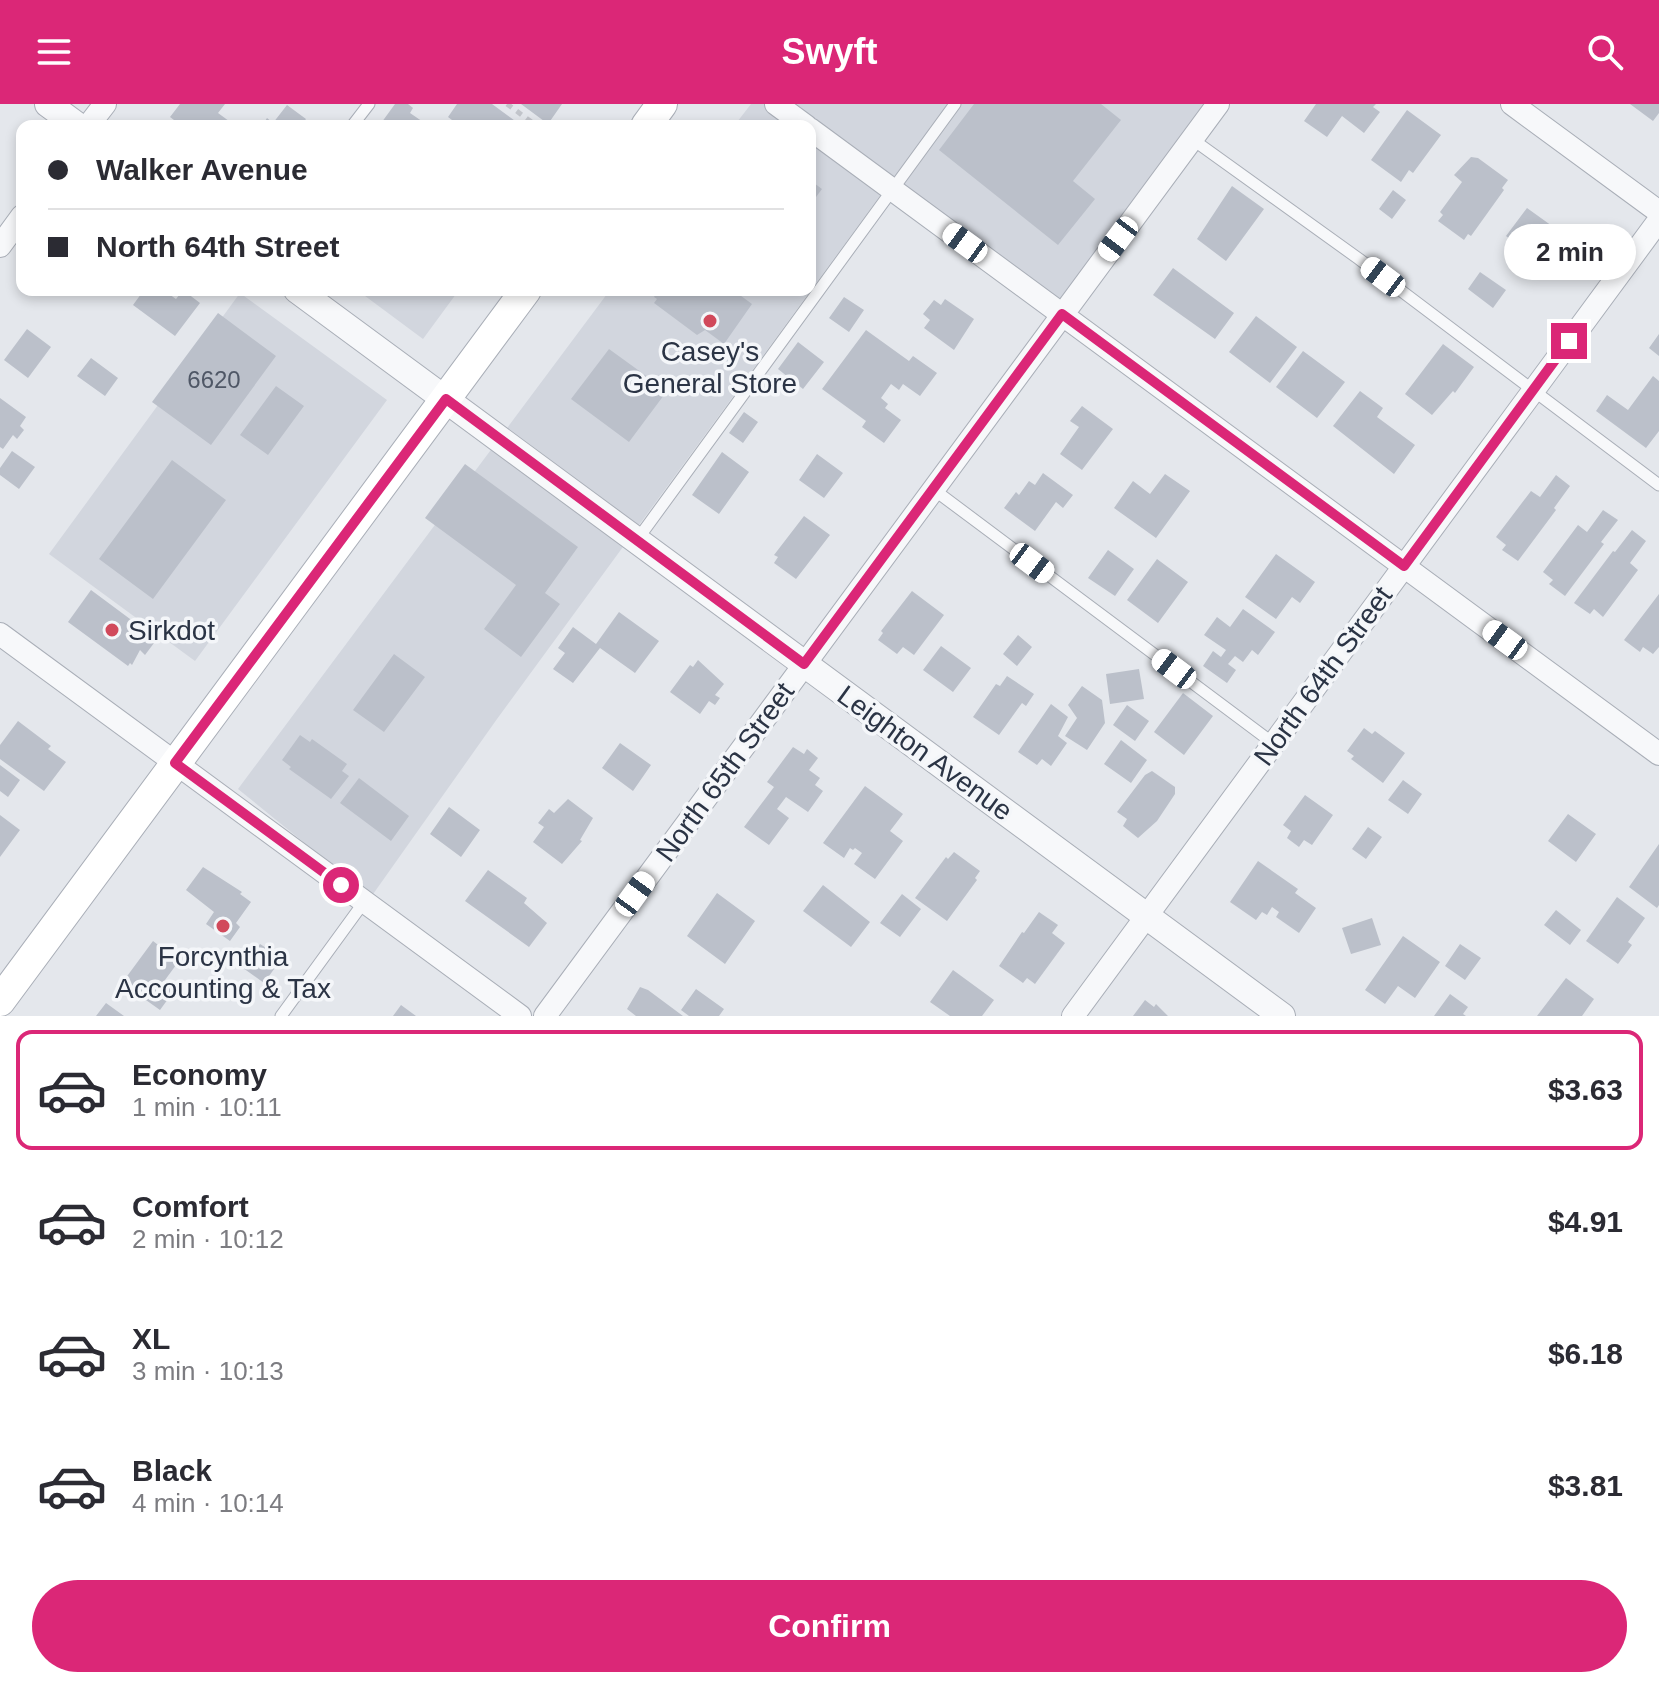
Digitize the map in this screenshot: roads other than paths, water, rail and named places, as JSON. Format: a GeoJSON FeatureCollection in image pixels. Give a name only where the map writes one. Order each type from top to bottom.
{"type":"FeatureCollection","features":[{"type":"Feature","properties":{"kind":"main road"},"geometry":{"type":"LineString","coordinates":[[0,1001],[522,296]]}},
{"type":"Feature","properties":{"kind":"street"},"geometry":{"type":"LineString","coordinates":[[48,104],[70,120]]}},
{"type":"Feature","properties":{"kind":"street"},"geometry":{"type":"LineString","coordinates":[[93,120],[105,104]]}},
{"type":"Feature","properties":{"kind":"street"},"geometry":{"type":"LineString","coordinates":[[776,104],[797,120]]}},
{"type":"Feature","properties":{"kind":"street","name":"North 65th Street"},"geometry":{"type":"LineString","coordinates":[[545,1016],[1218,104]]}},
{"type":"Feature","properties":{"kind":"street"},"geometry":{"type":"LineString","coordinates":[[1512,104],[1659,212]]}},
{"type":"Feature","properties":{"kind":"street"},"geometry":{"type":"LineString","coordinates":[[816,134],[1659,754]]}},
{"type":"Feature","properties":{"kind":"street","name":"North 64th Street"},"geometry":{"type":"LineString","coordinates":[[1073,1016],[1659,220]]}},
{"type":"Feature","properties":{"kind":"street"},"geometry":{"type":"LineString","coordinates":[[0,246],[16,224]]}},
{"type":"Feature","properties":{"kind":"street","name":"Leighton Avenue"},"geometry":{"type":"LineString","coordinates":[[305,296],[1282,1016]]}},
{"type":"Feature","properties":{"kind":"street"},"geometry":{"type":"LineString","coordinates":[[0,634],[520,1016]]}},
{"type":"Feature","properties":{"kind":"lane"},"geometry":{"type":"LineString","coordinates":[[357,120],[369,104]]}},
{"type":"Feature","properties":{"kind":"lane"},"geometry":{"type":"LineString","coordinates":[[816,294],[955,104]]}},
{"type":"Feature","properties":{"kind":"lane"},"geometry":{"type":"LineString","coordinates":[[1192,139],[1359,259],[1659,485]]}},
{"type":"Feature","properties":{"kind":"lane"},"geometry":{"type":"LineString","coordinates":[[637,540],[814,296]]}},
{"type":"Feature","properties":{"kind":"lane"},"geometry":{"type":"LineString","coordinates":[[933,489],[1273,743]]}},
{"type":"Feature","properties":{"kind":"lane"},"geometry":{"type":"LineString","coordinates":[[281,1016],[364,902]]}},
{"type":"Feature","properties":{"kind":"place","name":"Casey's General Store"},"geometry":{"type":"Point","coordinates":[710,321]}},
{"type":"Feature","properties":{"kind":"place","name":"Sirkdot"},"geometry":{"type":"Point","coordinates":[112,630]}},
{"type":"Feature","properties":{"kind":"place","name":"Forcynthia Accounting & Tax"},"geometry":{"type":"Point","coordinates":[223,926]}}]}
